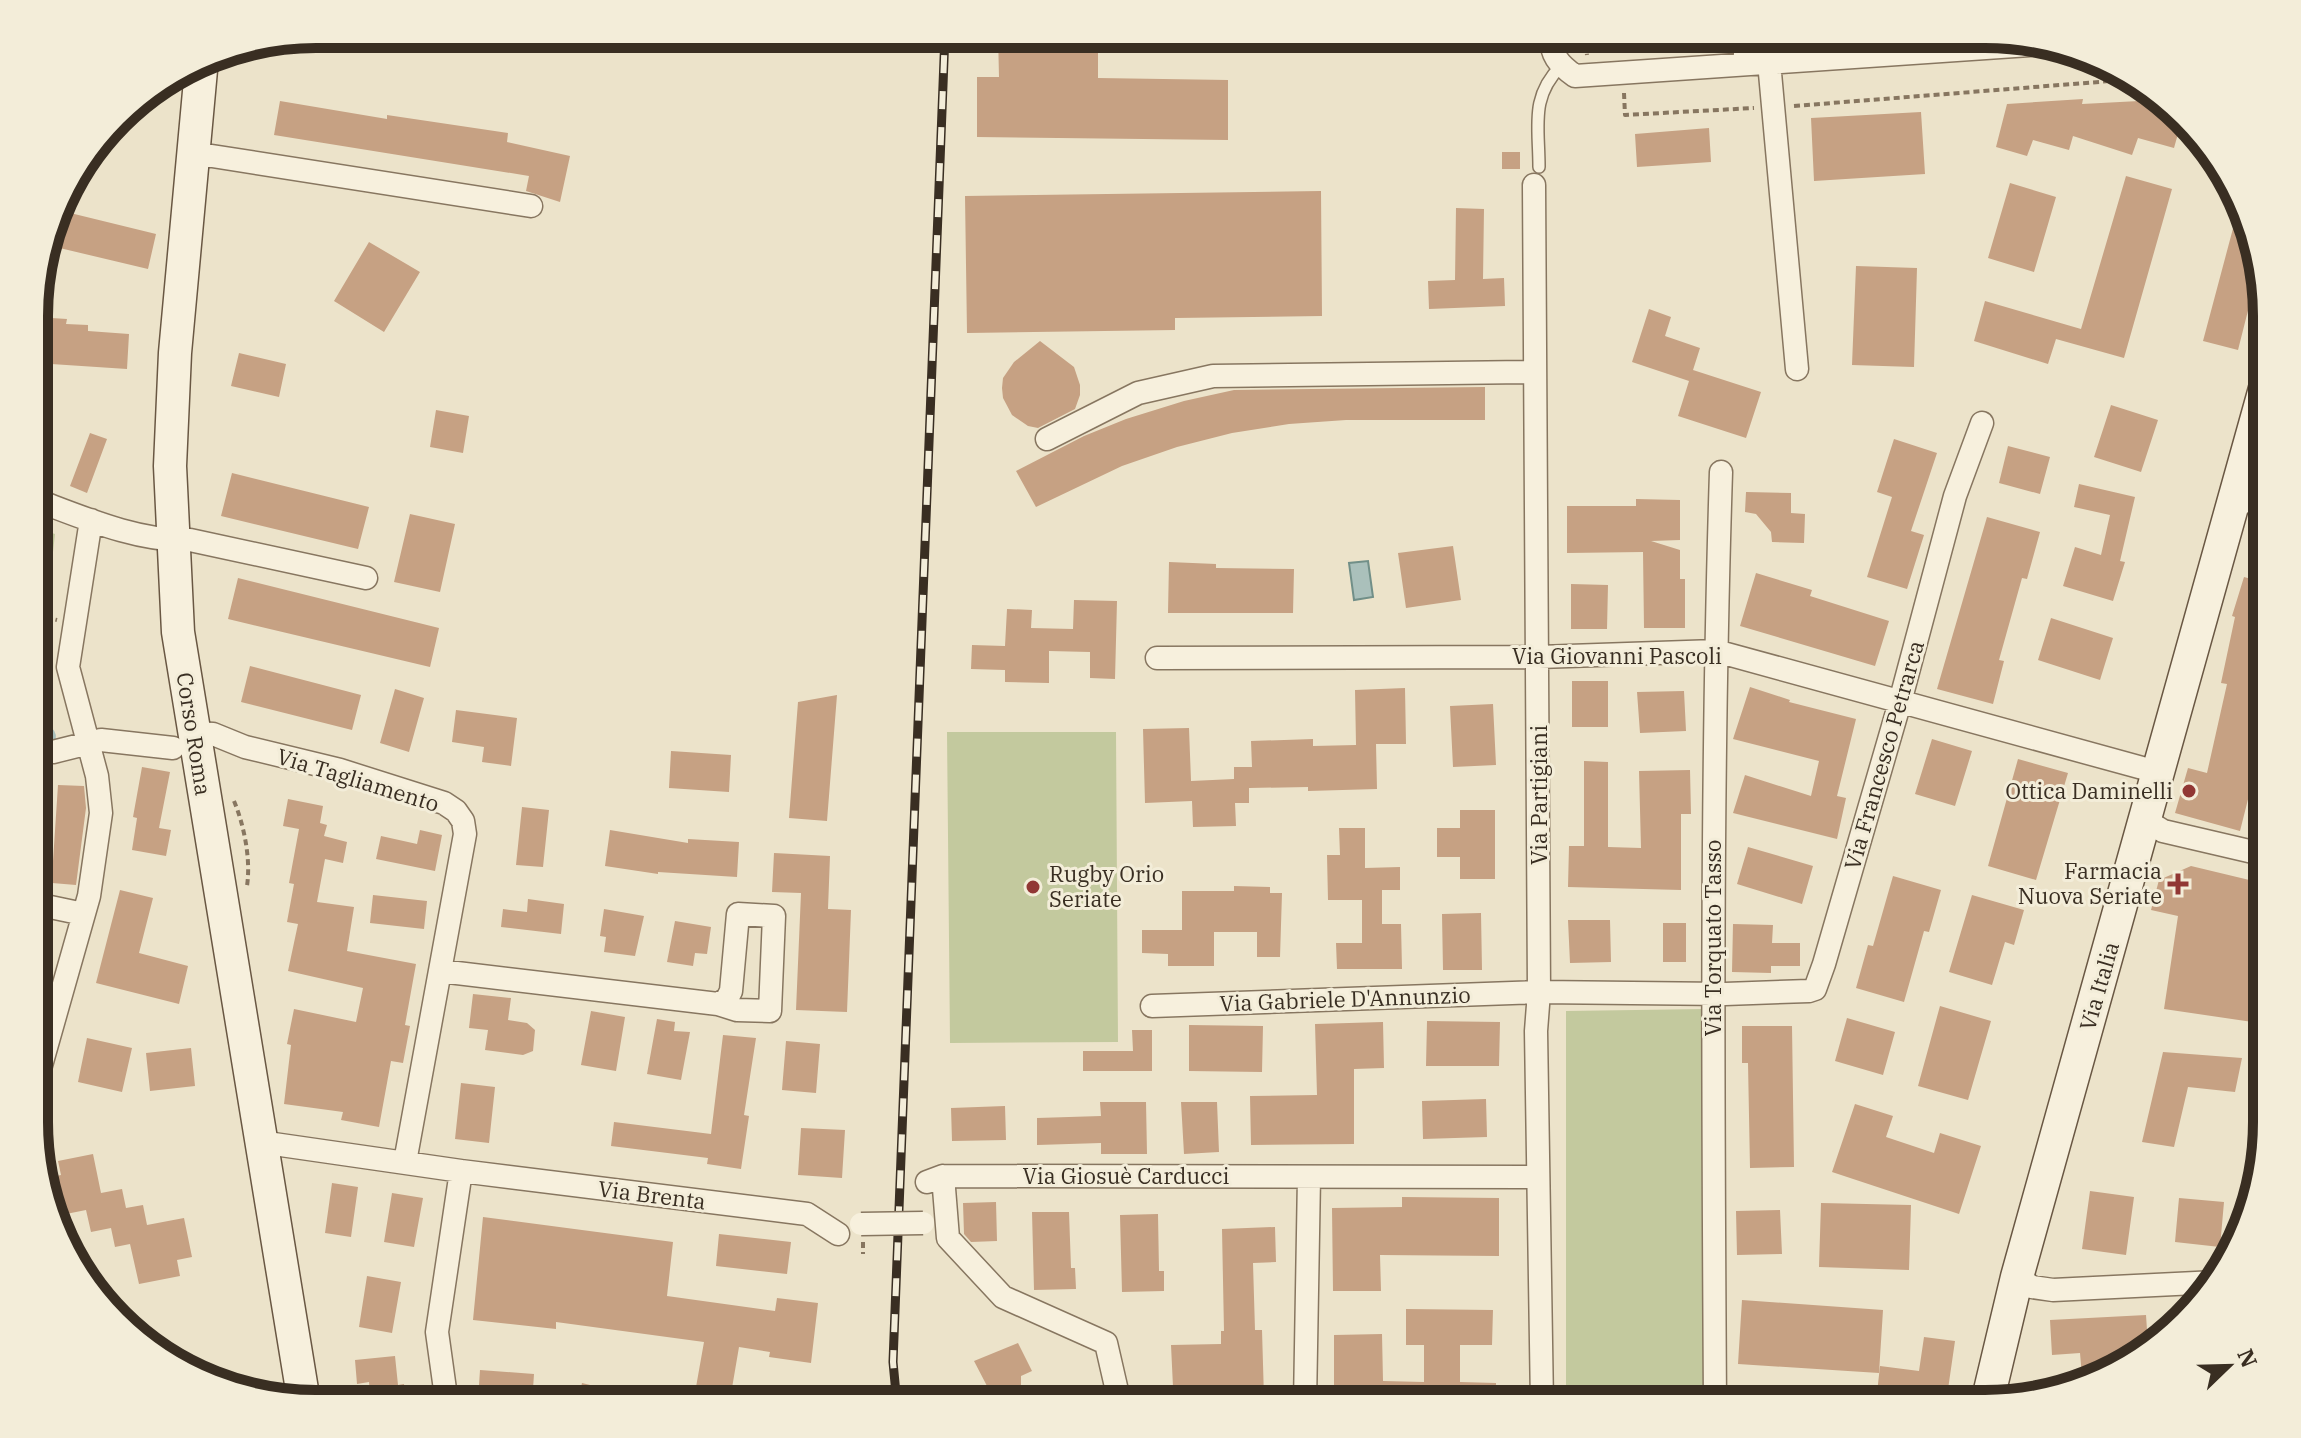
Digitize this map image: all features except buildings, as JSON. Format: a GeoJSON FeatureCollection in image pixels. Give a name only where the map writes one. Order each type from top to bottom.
{"type":"FeatureCollection","features":[{"type":"Feature","properties":{"kind":"street"},"geometry":{"type":"LineString","coordinates":[[1552,48],[1561,66],[1575,76],[1982,48]]}},
{"type":"Feature","properties":{"kind":"street"},"geometry":{"type":"LineString","coordinates":[[1744,64],[1746,48]]}},
{"type":"Feature","properties":{"kind":"street"},"geometry":{"type":"LineString","coordinates":[[1769,62],[1797,369]]}},
{"type":"Feature","properties":{"kind":"street","name":"Corso Roma"},"geometry":{"type":"LineString","coordinates":[[201,75],[175,353],[170,466],[184,741],[260,1142],[302,1389]]}},
{"type":"Feature","properties":{"kind":"street"},"geometry":{"type":"LineString","coordinates":[[193,156],[212,156],[531,206]]}},
{"type":"Feature","properties":{"kind":"street","name":"Via Partigiani"},"geometry":{"type":"LineString","coordinates":[[1537,176],[1535,372],[1539,992],[1536,1031],[1542,1389]]}},
{"type":"Feature","properties":{"kind":"street"},"geometry":{"type":"LineString","coordinates":[[1047,439],[1138,393],[1213,376],[1535,372]]}},
{"type":"Feature","properties":{"kind":"street","name":"Via Francesco Petrarca"},"geometry":{"type":"LineString","coordinates":[[1712,993],[1809,991],[1818,985],[1900,702],[1955,496],[1982,423]]}},
{"type":"Feature","properties":{"kind":"street","name":"Via Italia"},"geometry":{"type":"LineString","coordinates":[[1990,1389],[2017,1277],[2252,436]]}},
{"type":"Feature","properties":{"kind":"street","name":"Via Torquato Tasso"},"geometry":{"type":"LineString","coordinates":[[1715,1389],[1712,993],[1721,472]]}},
{"type":"Feature","properties":{"kind":"street"},"geometry":{"type":"LineString","coordinates":[[2234,501],[2252,502]]}},
{"type":"Feature","properties":{"kind":"street"},"geometry":{"type":"LineString","coordinates":[[48,504],[91,520],[172,541],[190,540],[366,578]]}},
{"type":"Feature","properties":{"kind":"street"},"geometry":{"type":"LineString","coordinates":[[48,1037],[89,896],[101,813],[97,776],[68,667],[91,520]]}},
{"type":"Feature","properties":{"kind":"street","name":"Via Giovanni Pascoli"},"geometry":{"type":"LineString","coordinates":[[1157,658],[1539,657],[1716,651],[2157,772]]}},
{"type":"Feature","properties":{"kind":"street","name":"Via Tagliamento"},"geometry":{"type":"LineString","coordinates":[[48,751],[101,740],[184,741],[213,734],[245,747],[340,770],[444,803],[456,811],[463,821],[465,834],[405,1162]]}},
{"type":"Feature","properties":{"kind":"street"},"geometry":{"type":"LineString","coordinates":[[2145,820],[2163,831],[2252,852]]}},
{"type":"Feature","properties":{"kind":"street"},"geometry":{"type":"LineString","coordinates":[[48,907],[83,917]]}},
{"type":"Feature","properties":{"kind":"street"},"geometry":{"type":"LineString","coordinates":[[440,971],[718,1004],[737,1010],[770,1011],[774,916],[738,914],[731,991],[727,999],[718,1004]]}},
{"type":"Feature","properties":{"kind":"street","name":"Via Gabriele D'Annunzio"},"geometry":{"type":"LineString","coordinates":[[1152,1006],[1539,992],[1712,993]]}},
{"type":"Feature","properties":{"kind":"street","name":"Via Brenta"},"geometry":{"type":"LineString","coordinates":[[260,1142],[461,1171],[807,1214],[838,1234]]}},
{"type":"Feature","properties":{"kind":"street"},"geometry":{"type":"LineString","coordinates":[[445,1390],[437,1332],[461,1171]]}},
{"type":"Feature","properties":{"kind":"street"},"geometry":{"type":"LineString","coordinates":[[1305,1389],[1309,1177]]}},
{"type":"Feature","properties":{"kind":"street","name":"Via Giosuè Carducci"},"geometry":{"type":"LineString","coordinates":[[1117,1390],[1106,1343],[1003,1297],[948,1238],[935,1179],[1538,1177]]}},
{"type":"Feature","properties":{"kind":"street"},"geometry":{"type":"LineString","coordinates":[[861,1224],[923,1223]]}},
{"type":"Feature","properties":{"kind":"street"},"geometry":{"type":"LineString","coordinates":[[2017,1277],[2032,1287],[2053,1290],[2200,1283]]}},
{"type":"Feature","properties":{"kind":"lane"},"geometry":{"type":"LineString","coordinates":[[1537,176],[1539,100],[1546,80],[1561,66]]}},
{"type":"Feature","properties":{"kind":"path"},"geometry":{"type":"LineString","coordinates":[[1586,48],[1588,61]]}},
{"type":"Feature","properties":{"kind":"path"},"geometry":{"type":"LineString","coordinates":[[1613,91],[1623,90],[1625,115],[1771,108],[2112,81]]}},
{"type":"Feature","properties":{"kind":"green space"},"geometry":{"type":"Polygon","coordinates":[[[48,532],[55,534],[48,597],[48,532]]]}},
{"type":"Feature","properties":{"kind":"green space","name":"Rugby Orio Seriate"},"geometry":{"type":"Polygon","coordinates":[[[947,732],[1116,732],[1118,1042],[950,1043],[947,732]]]}},
{"type":"Feature","properties":{"kind":"green space"},"geometry":{"type":"Polygon","coordinates":[[[1705,1009],[1708,1389],[1566,1389],[1566,1011],[1705,1009]]]}},
{"type":"Feature","properties":{"kind":"water"},"geometry":{"type":"Polygon","coordinates":[[[1368,561],[1373,597],[1354,600],[1349,563],[1368,561]]]}},
{"type":"Feature","properties":{"kind":"railway"},"geometry":{"type":"LineString","coordinates":[[896,1390],[893,1362],[944,49]]}},
{"type":"Feature","properties":{"kind":"place","name":"Ottica Daminelli"},"geometry":{"type":"Point","coordinates":[2189,791]}},
{"type":"Feature","properties":{"kind":"place","name":"Farmacia Nuova Seriate"},"geometry":{"type":"Point","coordinates":[2178,884]}},
{"type":"Feature","properties":{"kind":"place","name":"Rugby Orio Seriate"},"geometry":{"type":"Point","coordinates":[1033,887]}}]}
